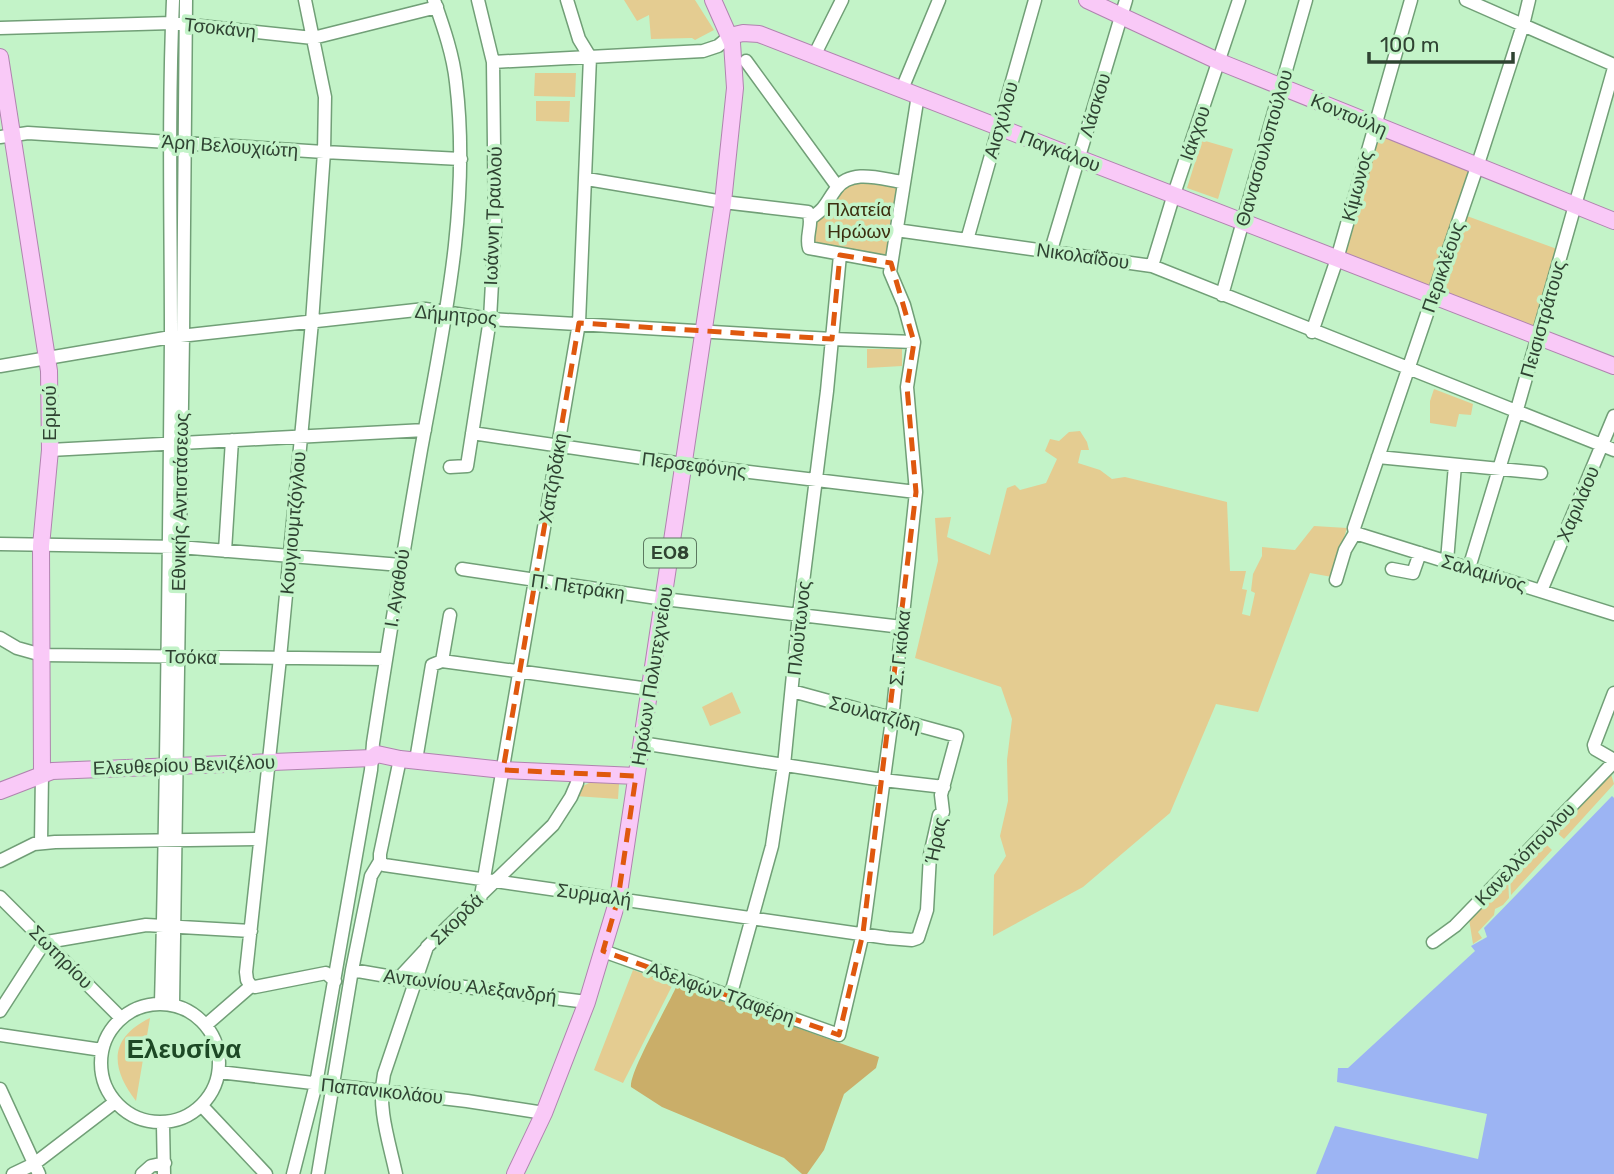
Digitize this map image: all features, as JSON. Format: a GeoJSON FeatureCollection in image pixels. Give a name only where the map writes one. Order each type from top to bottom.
{"type":"FeatureCollection","features":[{"type":"Feature","properties":{"kind":"main road","name":"ΕΟ8"},"geometry":{"type":"LineString","coordinates":[[713,0],[730,36]]}},
{"type":"Feature","properties":{"kind":"main road","name":"Κοντούλη"},"geometry":{"type":"LineString","coordinates":[[1087,0],[1124,8],[1220,62],[1614,222]]}},
{"type":"Feature","properties":{"kind":"main road","name":"Παγκάλου"},"geometry":{"type":"LineString","coordinates":[[730,36],[759,34],[1614,366]]}},
{"type":"Feature","properties":{"kind":"main road","name":"Ηρώων Πολυτεχνείου"},"geometry":{"type":"LineString","coordinates":[[515,1174],[544,1114],[587,1002],[618,899],[723,202],[735,88],[730,36]]}},
{"type":"Feature","properties":{"kind":"main road","name":"Ερμού"},"geometry":{"type":"LineString","coordinates":[[0,57],[6,136],[47,358],[50,450],[41,546],[41,773]]}},
{"type":"Feature","properties":{"kind":"main road","name":"Ελευθερίου Βενιζέλου"},"geometry":{"type":"LineString","coordinates":[[0,792],[41,773],[52,771],[372,758],[377,754],[408,760],[503,769],[636,776]]}},
{"type":"Feature","properties":{"kind":"street","name":"Εθνικής Αντιστάσεως"},"geometry":{"type":"LineString","coordinates":[[167,1004],[177,337],[185,143],[178,23],[173,0]]}},
{"type":"Feature","properties":{"kind":"street","name":"Εθνικής Αντιστάσεως"},"geometry":{"type":"LineString","coordinates":[[177,337],[170,143],[178,23],[186,0]]}},
{"type":"Feature","properties":{"kind":"street","name":"Κουγιουμτζόγλου"},"geometry":{"type":"LineString","coordinates":[[251,986],[246,972],[290,556],[312,322],[324,152],[325,97],[305,0]]}},
{"type":"Feature","properties":{"kind":"street","name":"Ιωάννη Τραυλού"},"geometry":{"type":"LineString","coordinates":[[450,467],[467,466],[489,319],[495,229],[493,62],[478,0]]}},
{"type":"Feature","properties":{"kind":"street"},"geometry":{"type":"LineString","coordinates":[[567,0],[579,39],[590,57]]}},
{"type":"Feature","properties":{"kind":"street"},"geometry":{"type":"LineString","coordinates":[[814,55],[842,0]]}},
{"type":"Feature","properties":{"kind":"street"},"geometry":{"type":"LineString","coordinates":[[902,89],[939,0]]}},
{"type":"Feature","properties":{"kind":"street","name":"Αισχύλου"},"geometry":{"type":"LineString","coordinates":[[967,240],[1035,0]]}},
{"type":"Feature","properties":{"kind":"street","name":"Ιάκχου"},"geometry":{"type":"LineString","coordinates":[[1152,266],[1239,0]]}},
{"type":"Feature","properties":{"kind":"street","name":"Θανασουλοπούλου"},"geometry":{"type":"LineString","coordinates":[[1222,295],[1306,0]]}},
{"type":"Feature","properties":{"kind":"street","name":"Κίμωνος"},"geometry":{"type":"LineString","coordinates":[[1312,332],[1337,259],[1411,0]]}},
{"type":"Feature","properties":{"kind":"street"},"geometry":{"type":"LineString","coordinates":[[1466,0],[1614,67]]}},
{"type":"Feature","properties":{"kind":"street","name":"Περικλέους"},"geometry":{"type":"LineString","coordinates":[[1336,580],[1345,550],[1355,533],[1354,528],[1407,369],[1477,167],[1529,0]]}},
{"type":"Feature","properties":{"kind":"street","name":"Τσοκάνη"},"geometry":{"type":"LineString","coordinates":[[0,28],[178,23],[313,38],[436,4]]}},
{"type":"Feature","properties":{"kind":"street","name":"Ι. Αγαθού"},"geometry":{"type":"LineString","coordinates":[[293,1174],[316,1084],[335,981],[401,565],[447,312],[461,159],[455,73],[436,4]]}},
{"type":"Feature","properties":{"kind":"street","name":"Λάσκου"},"geometry":{"type":"LineString","coordinates":[[1051,250],[1124,8]]}},
{"type":"Feature","properties":{"kind":"street","name":"Παγκάλου"},"geometry":{"type":"LineString","coordinates":[[493,62],[703,51],[718,46],[730,36]]}},
{"type":"Feature","properties":{"kind":"street","name":"Χατζηδάκη"},"geometry":{"type":"LineString","coordinates":[[490,881],[503,769],[579,323],[590,57]]}},
{"type":"Feature","properties":{"kind":"street"},"geometry":{"type":"LineString","coordinates":[[746,61],[837,186]]}},
{"type":"Feature","properties":{"kind":"street","name":"Πεισιστράτους"},"geometry":{"type":"LineString","coordinates":[[1469,568],[1500,469],[1614,67]]}},
{"type":"Feature","properties":{"kind":"street"},"geometry":{"type":"LineString","coordinates":[[587,179],[723,202],[808,212],[811,218],[807,241],[809,248],[891,263],[918,95]]}},
{"type":"Feature","properties":{"kind":"street","name":"Άρη Βελουχιώτη"},"geometry":{"type":"LineString","coordinates":[[6,136],[28,133],[461,159]]}},
{"type":"Feature","properties":{"kind":"street"},"geometry":{"type":"LineString","coordinates":[[811,218],[824,209],[837,186],[858,175],[903,182]]}},
{"type":"Feature","properties":{"kind":"street","name":"Νικολαΐδου"},"geometry":{"type":"LineString","coordinates":[[896,230],[1152,266],[1608,448]]}},
{"type":"Feature","properties":{"kind":"street","name":"Πλούτωνος"},"geometry":{"type":"LineString","coordinates":[[730,997],[772,846],[784,765],[840,255]]}},
{"type":"Feature","properties":{"kind":"street","name":"Σ. Γκιόκα"},"geometry":{"type":"LineString","coordinates":[[839,1035],[863,933],[892,719],[916,492],[907,387],[914,342],[904,305],[890,272],[891,263]]}},
{"type":"Feature","properties":{"kind":"street","name":"Δήμητρος"},"geometry":{"type":"LineString","coordinates":[[0,366],[177,337],[425,309],[489,319],[832,340],[914,342]]}},
{"type":"Feature","properties":{"kind":"street","name":"Χαριλάου"},"geometry":{"type":"LineString","coordinates":[[1541,591],[1608,448],[1614,416]]}},
{"type":"Feature","properties":{"kind":"street"},"geometry":{"type":"LineString","coordinates":[[50,450],[425,430]]}},
{"type":"Feature","properties":{"kind":"street","name":"Περσεφόνης"},"geometry":{"type":"LineString","coordinates":[[472,433],[683,464],[916,492]]}},
{"type":"Feature","properties":{"kind":"street"},"geometry":{"type":"LineString","coordinates":[[225,551],[232,440]]}},
{"type":"Feature","properties":{"kind":"street"},"geometry":{"type":"LineString","coordinates":[[1378,457],[1541,472]]}},
{"type":"Feature","properties":{"kind":"street"},"geometry":{"type":"LineString","coordinates":[[1447,561],[1455,465]]}},
{"type":"Feature","properties":{"kind":"street","name":"Σαλαμίνος"},"geometry":{"type":"LineString","coordinates":[[1355,533],[1614,614]]}},
{"type":"Feature","properties":{"kind":"street"},"geometry":{"type":"LineString","coordinates":[[0,544],[173,547],[401,565]]}},
{"type":"Feature","properties":{"kind":"street"},"geometry":{"type":"LineString","coordinates":[[1392,569],[1413,573],[1420,553]]}},
{"type":"Feature","properties":{"kind":"street","name":"Π. Πετράκη"},"geometry":{"type":"LineString","coordinates":[[462,569],[664,599],[902,627]]}},
{"type":"Feature","properties":{"kind":"street"},"geometry":{"type":"LineString","coordinates":[[442,661],[450,615]]}},
{"type":"Feature","properties":{"kind":"street","name":"Τσόκα"},"geometry":{"type":"LineString","coordinates":[[0,638],[17,648],[42,655],[386,659]]}},
{"type":"Feature","properties":{"kind":"street"},"geometry":{"type":"LineString","coordinates":[[318,1174],[352,970],[371,876],[380,861],[383,839],[408,760],[432,666],[442,661],[649,689]]}},
{"type":"Feature","properties":{"kind":"street","name":"Σουλατζίδη"},"geometry":{"type":"LineString","coordinates":[[792,691],[957,736]]}},
{"type":"Feature","properties":{"kind":"street"},"geometry":{"type":"LineString","coordinates":[[1614,693],[1594,745],[1595,749],[1614,761]]}},
{"type":"Feature","properties":{"kind":"street","name":"Ήρας"},"geometry":{"type":"LineString","coordinates":[[912,940],[918,938],[927,910],[930,855],[939,815],[943,812],[940,794],[957,736]]}},
{"type":"Feature","properties":{"kind":"street"},"geometry":{"type":"LineString","coordinates":[[640,743],[944,787]]}},
{"type":"Feature","properties":{"kind":"street","name":"Κανελλόπουλου"},"geometry":{"type":"LineString","coordinates":[[1433,942],[1455,926],[1614,761]]}},
{"type":"Feature","properties":{"kind":"street"},"geometry":{"type":"LineString","coordinates":[[41,773],[41,843]]}},
{"type":"Feature","properties":{"kind":"street","name":"Σκορδά"},"geometry":{"type":"LineString","coordinates":[[396,1174],[382,1110],[381,1091],[384,1074],[427,947],[481,896],[490,881],[553,825],[571,797],[578,774]]}},
{"type":"Feature","properties":{"kind":"street"},"geometry":{"type":"LineString","coordinates":[[0,861],[41,843],[260,839]]}},
{"type":"Feature","properties":{"kind":"street","name":"Συρμαλή"},"geometry":{"type":"LineString","coordinates":[[380,861],[393,867],[912,940]]}},
{"type":"Feature","properties":{"kind":"street","name":"Σωτηρίου"},"geometry":{"type":"LineString","coordinates":[[0,897],[121,1018]]}},
{"type":"Feature","properties":{"kind":"street"},"geometry":{"type":"LineString","coordinates":[[0,1011],[47,942],[146,925],[251,931]]}},
{"type":"Feature","properties":{"kind":"street"},"geometry":{"type":"LineString","coordinates":[[399,978],[427,947]]}},
{"type":"Feature","properties":{"kind":"street","name":"Αδελφών Τζαφέρη"},"geometry":{"type":"LineString","coordinates":[[603,951],[839,1035]]}},
{"type":"Feature","properties":{"kind":"street","name":"Αντωνίου Αλεξανδρή"},"geometry":{"type":"LineString","coordinates":[[352,970],[416,981],[587,1002]]}},
{"type":"Feature","properties":{"kind":"street"},"geometry":{"type":"LineString","coordinates":[[206,1025],[251,986],[326,973],[335,981]]}},
{"type":"Feature","properties":{"kind":"street"},"geometry":{"type":"LineString","coordinates":[[167,1004],[187,1010],[206,1025],[219,1053],[219,1072],[213,1090],[202,1106],[189,1115],[163,1125],[141,1120],[124,1111],[103,1082],[100,1064],[102,1050],[110,1031],[121,1018],[138,1007],[167,1004]]}},
{"type":"Feature","properties":{"kind":"street"},"geometry":{"type":"LineString","coordinates":[[0,1035],[102,1050]]}},
{"type":"Feature","properties":{"kind":"street","name":"Παπανικολάου"},"geometry":{"type":"LineString","coordinates":[[219,1072],[467,1101],[544,1114]]}},
{"type":"Feature","properties":{"kind":"street"},"geometry":{"type":"LineString","coordinates":[[0,1089],[37,1169]]}},
{"type":"Feature","properties":{"kind":"street"},"geometry":{"type":"LineString","coordinates":[[13,1174],[37,1169],[115,1102]]}},
{"type":"Feature","properties":{"kind":"street"},"geometry":{"type":"LineString","coordinates":[[202,1106],[266,1174]]}},
{"type":"Feature","properties":{"kind":"street"},"geometry":{"type":"LineString","coordinates":[[142,1174],[151,1166],[164,1168],[163,1125]]}},
{"type":"Feature","properties":{"kind":"highlighted area"},"geometry":{"type":"Polygon","coordinates":[[[840,255],[891,263],[914,342],[907,387],[916,492],[863,933],[839,1035],[603,951],[618,899],[636,776],[503,770],[579,323],[832,339],[840,255]]]}},
{"type":"Feature","properties":{"kind":"green space"},"geometry":{"type":"Polygon","coordinates":[[[624,0],[695,0],[714,30],[695,40],[651,39],[649,15],[637,21],[624,0]]]}},
{"type":"Feature","properties":{"kind":"green space"},"geometry":{"type":"Polygon","coordinates":[[[535,73],[576,73],[575,97],[534,96],[535,73]]]}},
{"type":"Feature","properties":{"kind":"green space"},"geometry":{"type":"Polygon","coordinates":[[[536,101],[570,101],[569,122],[536,121],[536,101]]]}},
{"type":"Feature","properties":{"kind":"green space"},"geometry":{"type":"Polygon","coordinates":[[[1377,132],[1472,170],[1430,291],[1342,255],[1377,132]]]}},
{"type":"Feature","properties":{"kind":"green space"},"geometry":{"type":"Polygon","coordinates":[[[1202,140],[1233,149],[1218,199],[1187,188],[1202,140]]]}},
{"type":"Feature","properties":{"kind":"green space","name":"Πλατεία Ηρώων"},"geometry":{"type":"Polygon","coordinates":[[[858,178],[898,186],[886,260],[812,246],[817,217],[840,188],[858,178]]]}},
{"type":"Feature","properties":{"kind":"green space"},"geometry":{"type":"Polygon","coordinates":[[[1467,216],[1557,249],[1535,331],[1439,296],[1467,216]]]}},
{"type":"Feature","properties":{"kind":"green space"},"geometry":{"type":"Polygon","coordinates":[[[867,349],[902,349],[902,366],[867,368],[867,349]]]}},
{"type":"Feature","properties":{"kind":"green space"},"geometry":{"type":"Polygon","coordinates":[[[1434,389],[1473,404],[1471,415],[1459,414],[1456,427],[1430,423],[1430,401],[1434,389]]]}},
{"type":"Feature","properties":{"kind":"green space"},"geometry":{"type":"Polygon","coordinates":[[[1080,431],[1089,450],[1081,450],[1078,463],[1100,470],[1112,479],[1125,477],[1227,502],[1230,571],[1246,571],[1242,589],[1247,590],[1242,614],[1250,616],[1255,593],[1251,591],[1253,574],[1262,556],[1262,547],[1295,550],[1314,526],[1347,528],[1332,577],[1310,573],[1258,712],[1216,704],[1170,813],[1083,887],[993,936],[994,875],[1006,856],[1000,836],[1008,801],[1007,760],[1012,719],[1001,687],[915,658],[938,561],[935,518],[951,517],[947,537],[990,555],[1007,488],[1015,485],[1020,490],[1046,483],[1057,459],[1045,451],[1050,439],[1059,441],[1069,432],[1080,431]]]}},
{"type":"Feature","properties":{"kind":"green space"},"geometry":{"type":"Polygon","coordinates":[[[732,692],[741,713],[710,726],[702,707],[732,692]]]}},
{"type":"Feature","properties":{"kind":"green space"},"geometry":{"type":"Polygon","coordinates":[[[1610,771],[1614,784],[1564,839],[1555,831],[1570,822],[1568,819],[1610,771]]]}},
{"type":"Feature","properties":{"kind":"green space"},"geometry":{"type":"Polygon","coordinates":[[[591,782],[619,784],[618,799],[575,796],[581,787],[591,782]]]}},
{"type":"Feature","properties":{"kind":"green space"},"geometry":{"type":"Polygon","coordinates":[[[1543,841],[1552,850],[1511,895],[1510,875],[1543,841]]]}},
{"type":"Feature","properties":{"kind":"green space"},"geometry":{"type":"Polygon","coordinates":[[[1508,878],[1509,898],[1495,909],[1494,915],[1478,932],[1482,938],[1473,944],[1469,919],[1508,878]]]}},
{"type":"Feature","properties":{"kind":"green space"},"geometry":{"type":"Polygon","coordinates":[[[633,970],[673,984],[623,1083],[594,1070],[633,970]]]}},
{"type":"Feature","properties":{"kind":"green space"},"geometry":{"type":"Polygon","coordinates":[[[150,1018],[136,1101],[121,1076],[118,1054],[127,1035],[150,1018]]]}},
{"type":"Feature","properties":{"kind":"shaded area"},"geometry":{"type":"Polygon","coordinates":[[[677,985],[879,1057],[876,1068],[844,1094],[824,1150],[807,1174],[802,1174],[784,1158],[662,1107],[631,1087],[636,1067],[677,985]]]}},
{"type":"Feature","properties":{"kind":"water"},"geometry":{"type":"Polygon","coordinates":[[[1612,796],[1614,1174],[1316,1174],[1335,1126],[1478,1159],[1487,1114],[1337,1082],[1338,1068],[1348,1068],[1475,951],[1471,946],[1487,937],[1484,928],[1612,796]]]}},
{"type":"Feature","properties":{"kind":"district","name":"Ελευσίνα"},"geometry":{"type":"Point","coordinates":[184,1049]}}]}
